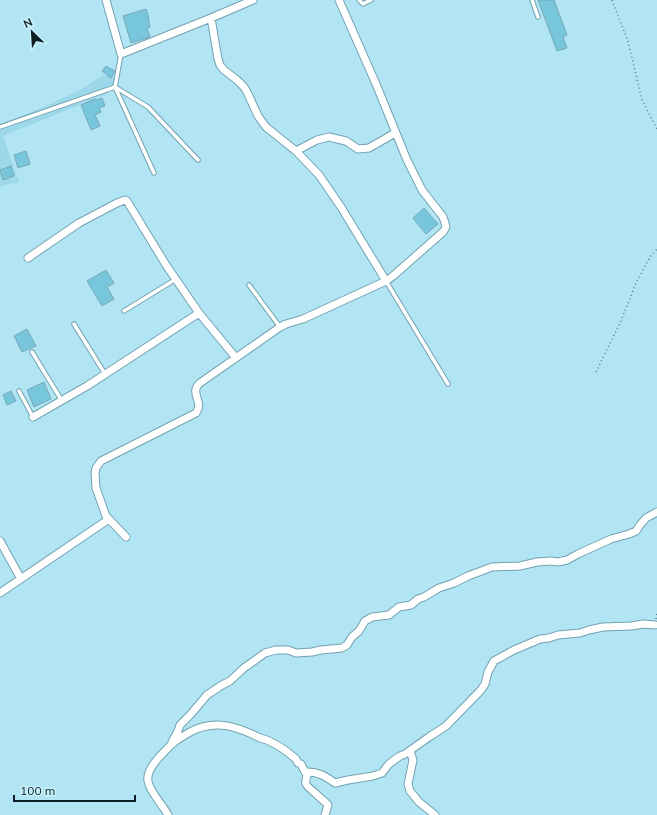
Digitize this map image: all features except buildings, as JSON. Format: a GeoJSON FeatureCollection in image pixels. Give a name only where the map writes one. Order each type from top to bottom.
{"type":"FeatureCollection","features":[{"type":"Feature","properties":{"kind":"street"},"geometry":{"type":"LineString","coordinates":[[106,0],[121,54],[253,0]]}},
{"type":"Feature","properties":{"kind":"street"},"geometry":{"type":"LineString","coordinates":[[126,537],[109,519],[104,511],[96,488],[95,473],[98,464],[101,461],[196,412],[198,409],[198,402],[196,388],[200,382],[286,324],[303,319],[386,281],[435,240],[446,227],[443,217],[422,190],[407,160],[339,0]]}},
{"type":"Feature","properties":{"kind":"street"},"geometry":{"type":"LineString","coordinates":[[210,18],[220,65],[244,87],[258,116],[266,127],[296,151],[319,175],[341,207],[386,281]]}},
{"type":"Feature","properties":{"kind":"street"},"geometry":{"type":"LineString","coordinates":[[296,151],[317,140],[329,137],[346,141],[358,149],[369,148],[396,133]]}},
{"type":"Feature","properties":{"kind":"street"},"geometry":{"type":"LineString","coordinates":[[28,258],[79,223],[116,203],[125,200],[166,265],[199,313],[236,358]]}},
{"type":"Feature","properties":{"kind":"street"},"geometry":{"type":"LineString","coordinates":[[33,417],[62,401],[199,313]]}},
{"type":"Feature","properties":{"kind":"street"},"geometry":{"type":"LineString","coordinates":[[168,815],[151,789],[148,782],[148,775],[156,762],[170,745],[180,725],[207,695],[230,681],[244,668],[265,653],[276,650],[312,652],[342,648],[347,645],[352,637],[359,631],[365,621],[372,617],[389,615],[399,607],[411,605],[418,599],[439,588],[454,584],[468,576],[492,567],[520,566],[537,562],[558,562],[567,560],[611,539],[636,531],[646,518],[657,512]]}},
{"type":"Feature","properties":{"kind":"street"},"geometry":{"type":"LineString","coordinates":[[0,593],[109,519]]}},
{"type":"Feature","properties":{"kind":"street"},"geometry":{"type":"LineString","coordinates":[[0,541],[21,579]]}},
{"type":"Feature","properties":{"kind":"street"},"geometry":{"type":"LineString","coordinates":[[305,772],[322,774],[335,783],[382,773],[394,760],[410,751],[446,726],[474,698],[485,684],[488,672],[494,661],[523,646],[540,639],[558,635],[580,633],[603,627],[644,624],[655,625]]}},
{"type":"Feature","properties":{"kind":"street"},"geometry":{"type":"LineString","coordinates":[[170,745],[179,738],[203,727],[217,725],[242,729],[277,745],[302,764],[307,774],[307,786],[328,805],[325,815]]}},
{"type":"Feature","properties":{"kind":"street"},"geometry":{"type":"LineString","coordinates":[[410,751],[412,760],[408,784],[410,791],[419,802],[434,815]]}},
{"type":"Feature","properties":{"kind":"lane"},"geometry":{"type":"LineString","coordinates":[[359,0],[363,4],[371,0]]}},
{"type":"Feature","properties":{"kind":"lane"},"geometry":{"type":"LineString","coordinates":[[532,0],[538,17]]}},
{"type":"Feature","properties":{"kind":"lane"},"geometry":{"type":"LineString","coordinates":[[121,54],[115,87],[154,173]]}},
{"type":"Feature","properties":{"kind":"lane"},"geometry":{"type":"LineString","coordinates":[[0,127],[115,87]]}},
{"type":"Feature","properties":{"kind":"lane"},"geometry":{"type":"LineString","coordinates":[[115,87],[148,107],[198,160]]}},
{"type":"Feature","properties":{"kind":"lane"},"geometry":{"type":"LineString","coordinates":[[124,311],[176,279]]}},
{"type":"Feature","properties":{"kind":"lane"},"geometry":{"type":"LineString","coordinates":[[386,281],[448,384]]}},
{"type":"Feature","properties":{"kind":"lane"},"geometry":{"type":"LineString","coordinates":[[249,285],[280,328]]}},
{"type":"Feature","properties":{"kind":"lane"},"geometry":{"type":"LineString","coordinates":[[74,324],[105,374]]}},
{"type":"Feature","properties":{"kind":"lane"},"geometry":{"type":"LineString","coordinates":[[32,352],[62,401]]}},
{"type":"Feature","properties":{"kind":"lane"},"geometry":{"type":"LineString","coordinates":[[19,391],[33,417]]}},
{"type":"Feature","properties":{"kind":"path"},"geometry":{"type":"LineString","coordinates":[[612,0],[628,41],[642,100],[657,129]]}},
{"type":"Feature","properties":{"kind":"path"},"geometry":{"type":"LineString","coordinates":[[596,372],[621,321],[636,283],[650,257],[657,249]]}},
{"type":"Feature","properties":{"kind":"shaded area"},"geometry":{"type":"Polygon","coordinates":[[[104,75],[118,79],[107,94],[3,136],[19,182],[0,186],[0,125],[48,105],[83,88],[104,75]]]}}]}
